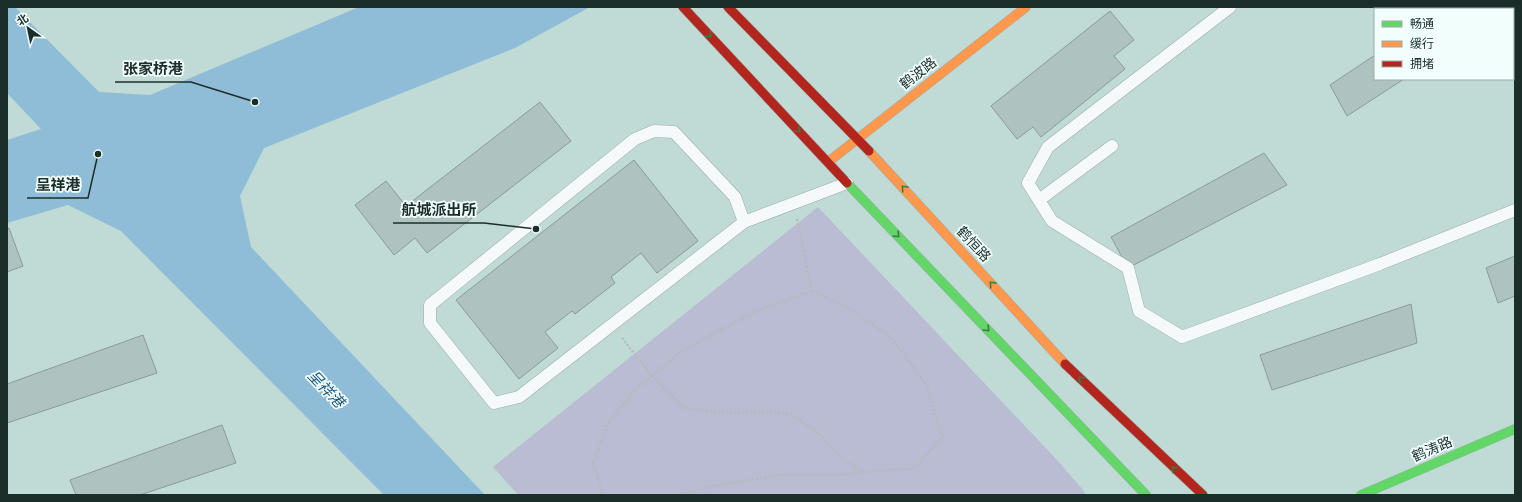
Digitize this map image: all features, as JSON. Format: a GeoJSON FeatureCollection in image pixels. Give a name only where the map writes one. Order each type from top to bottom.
{"type":"FeatureCollection","features":[{"type":"Feature","properties":{"kind":"street"},"geometry":{"type":"LineString","coordinates":[[683,7],[847,183],[1146,495]]}},
{"type":"Feature","properties":{"kind":"street","name":"鹤恒路"},"geometry":{"type":"LineString","coordinates":[[728,7],[857,138],[1063,362],[1161,457],[1204,495]]}},
{"type":"Feature","properties":{"kind":"street","name":"鹤波路"},"geometry":{"type":"LineString","coordinates":[[828,162],[1026,7]]}},
{"type":"Feature","properties":{"kind":"street","name":"鹤涛路"},"geometry":{"type":"LineString","coordinates":[[1361,495],[1515,429]]}},
{"type":"Feature","properties":{"kind":"lane"},"geometry":{"type":"LineString","coordinates":[[1230,7],[1048,147],[1028,183],[1052,221],[1128,268],[1139,311],[1182,337],[1380,264],[1515,210]]}},
{"type":"Feature","properties":{"kind":"lane"},"geometry":{"type":"LineString","coordinates":[[744,222],[735,197],[674,132],[654,131],[635,139],[430,305],[430,323],[494,403],[519,397],[744,222],[847,183]]}},
{"type":"Feature","properties":{"kind":"lane"},"geometry":{"type":"LineString","coordinates":[[1039,200],[1112,146]]}},
{"type":"Feature","properties":{"kind":"path"},"geometry":{"type":"LineString","coordinates":[[794,203],[812,291]]}},
{"type":"Feature","properties":{"kind":"path"},"geometry":{"type":"LineString","coordinates":[[603,495],[593,463],[609,421],[636,390],[680,352],[756,310],[812,291],[849,308],[891,337],[927,386],[942,437],[915,468],[865,471],[834,475],[779,475],[707,487],[681,495]]}},
{"type":"Feature","properties":{"kind":"path"},"geometry":{"type":"LineString","coordinates":[[611,325],[652,376],[684,408],[728,413],[769,412],[791,414],[822,436],[844,461],[865,471]]}},
{"type":"Feature","properties":{"kind":"shaded area"},"geometry":{"type":"Polygon","coordinates":[[[818,207],[1057,460],[1084,491],[1085,495],[518,495],[493,467],[818,207]]]}},
{"type":"Feature","properties":{"kind":"water"},"geometry":{"type":"Polygon","coordinates":[[[7,7],[15,7],[99,92],[150,95],[359,7],[590,7],[515,48],[264,148],[240,196],[251,247],[485,495],[384,495],[121,231],[68,205],[7,223],[7,140],[41,129],[7,93],[7,7]]]}},
{"type":"Feature","properties":{"kind":"building"},"geometry":{"type":"Polygon","coordinates":[[[1110,11],[1134,40],[1114,56],[1125,69],[1041,137],[1033,127],[1017,139],[991,106],[1110,11]]]}},
{"type":"Feature","properties":{"kind":"building"},"geometry":{"type":"Polygon","coordinates":[[[1374,56],[1374,80],[1402,80],[1347,116],[1330,85],[1374,56]]]}},
{"type":"Feature","properties":{"kind":"building"},"geometry":{"type":"Polygon","coordinates":[[[540,102],[571,141],[427,253],[415,238],[394,255],[355,205],[386,181],[406,206],[540,102]]]}},
{"type":"Feature","properties":{"kind":"building"},"geometry":{"type":"Polygon","coordinates":[[[1264,153],[1287,185],[1128,268],[1111,237],[1264,153]]]}},
{"type":"Feature","properties":{"kind":"building"},"geometry":{"type":"Polygon","coordinates":[[[634,160],[698,241],[657,273],[641,253],[611,277],[615,283],[575,314],[572,311],[545,332],[558,348],[519,379],[456,300],[634,160]]]}},
{"type":"Feature","properties":{"kind":"building"},"geometry":{"type":"Polygon","coordinates":[[[9,228],[23,266],[7,272],[7,229],[9,228]]]}},
{"type":"Feature","properties":{"kind":"building"},"geometry":{"type":"Polygon","coordinates":[[[1515,256],[1515,296],[1498,303],[1486,268],[1515,256]]]}},
{"type":"Feature","properties":{"kind":"building"},"geometry":{"type":"Polygon","coordinates":[[[1411,304],[1417,343],[1272,390],[1260,355],[1411,304]]]}},
{"type":"Feature","properties":{"kind":"building"},"geometry":{"type":"Polygon","coordinates":[[[143,335],[157,373],[7,423],[7,384],[143,335]]]}},
{"type":"Feature","properties":{"kind":"building"},"geometry":{"type":"Polygon","coordinates":[[[222,425],[236,463],[140,495],[76,495],[70,480],[222,425]]]}},
{"type":"Feature","properties":{"kind":"traffic: fast"},"geometry":{"type":"LineString","coordinates":[[847,183],[1146,495]]}},
{"type":"Feature","properties":{"kind":"traffic: fast"},"geometry":{"type":"LineString","coordinates":[[1361,495],[1515,429]]}},
{"type":"Feature","properties":{"kind":"traffic: slow"},"geometry":{"type":"LineString","coordinates":[[828,162],[1026,7]]}},
{"type":"Feature","properties":{"kind":"traffic: slow"},"geometry":{"type":"LineString","coordinates":[[869,151],[1065,364]]}},
{"type":"Feature","properties":{"kind":"traffic: jam"},"geometry":{"type":"LineString","coordinates":[[683,7],[847,183]]}},
{"type":"Feature","properties":{"kind":"traffic: jam"},"geometry":{"type":"LineString","coordinates":[[728,7],[869,151]]}},
{"type":"Feature","properties":{"kind":"traffic: jam"},"geometry":{"type":"LineString","coordinates":[[1065,364],[1203,495]]}},
{"type":"Feature","properties":{"kind":"place","name":"张家桥港"},"geometry":{"type":"Point","coordinates":[255,102]}},
{"type":"Feature","properties":{"kind":"place","name":"呈祥港"},"geometry":{"type":"Point","coordinates":[98,154]}},
{"type":"Feature","properties":{"kind":"place","name":"航城派出所"},"geometry":{"type":"Point","coordinates":[536,229]}}]}
